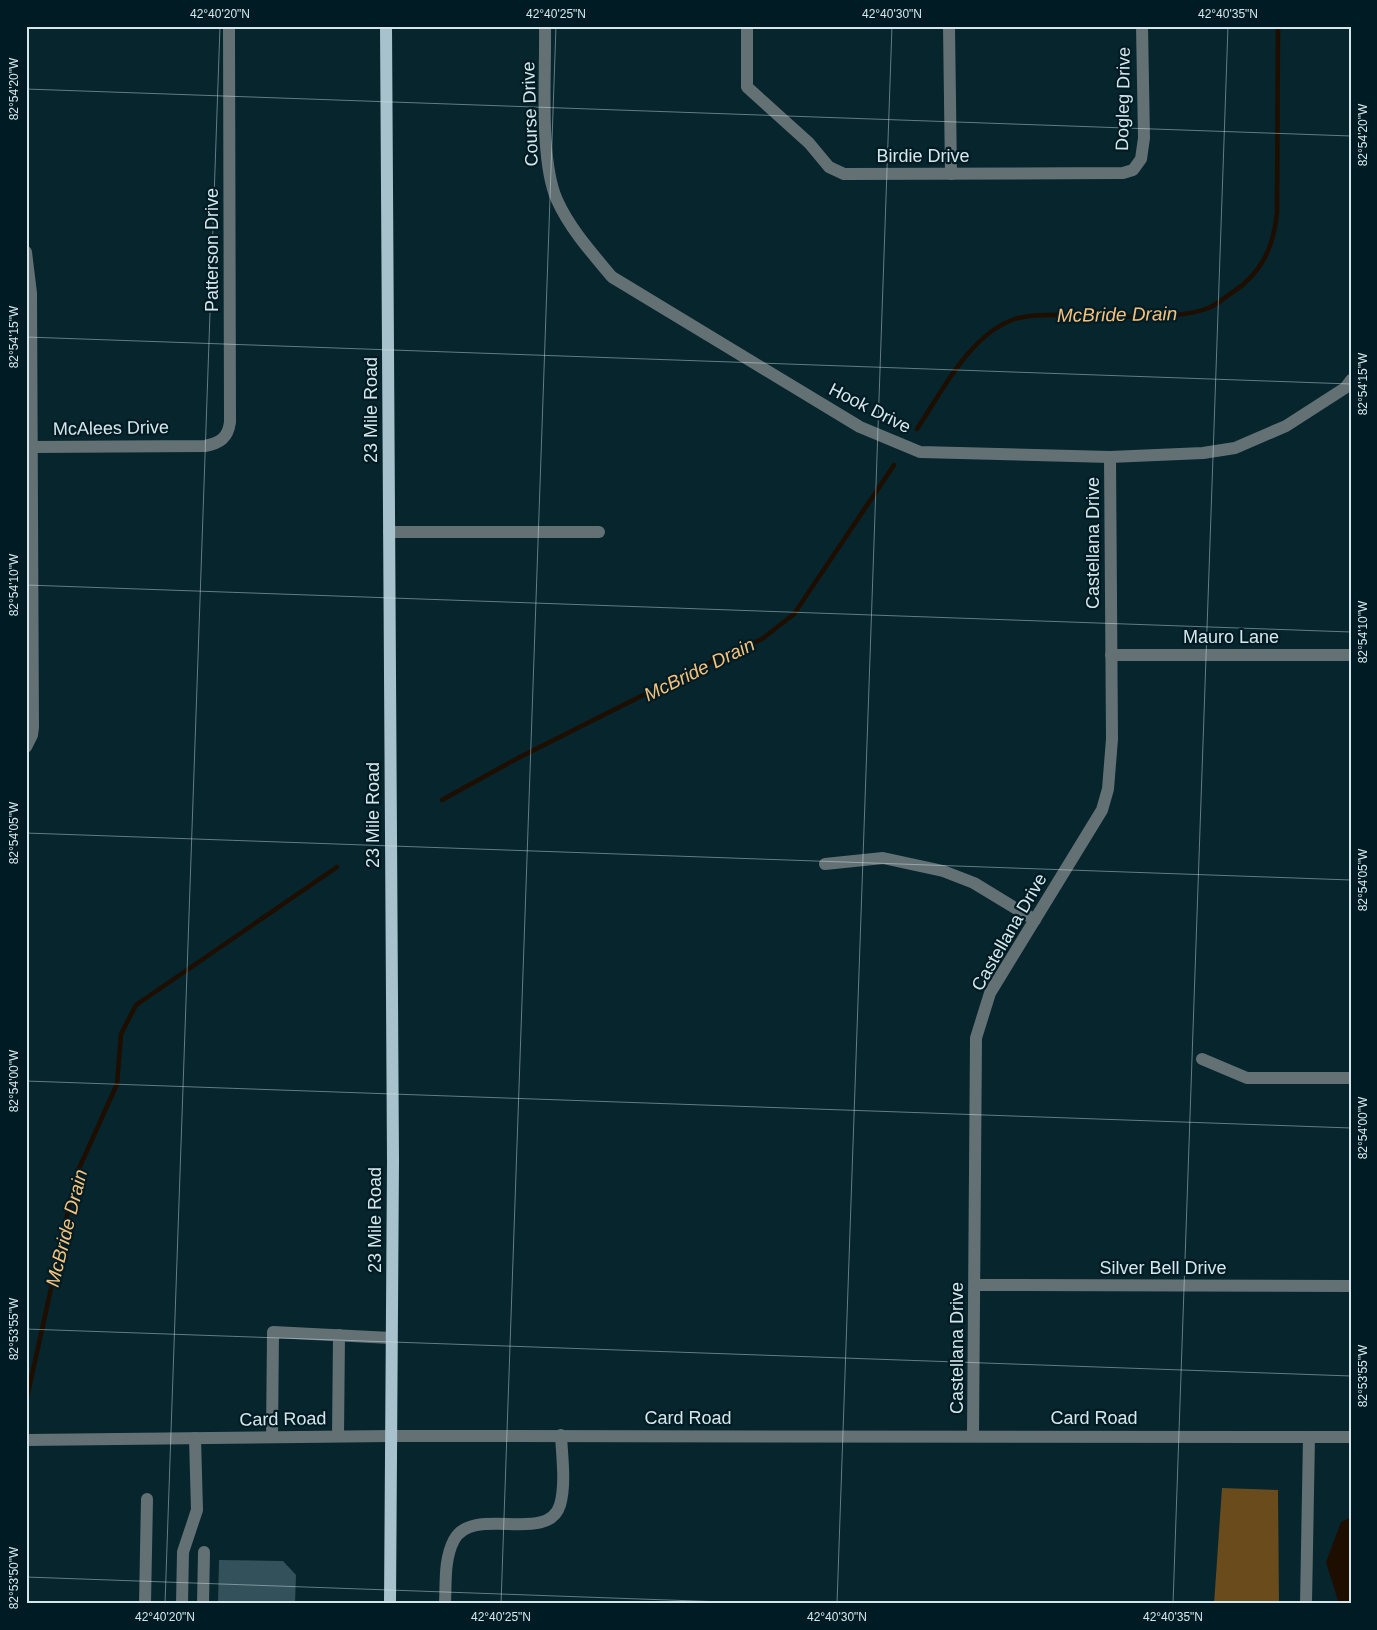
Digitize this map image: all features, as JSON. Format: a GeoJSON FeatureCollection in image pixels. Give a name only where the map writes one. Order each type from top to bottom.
{"type":"FeatureCollection","features":[{"type":"Feature","properties":{"kind":"main road","name":"23 Mile Road"},"geometry":{"type":"LineString","coordinates":[[386,26],[393,1161],[390,1604]]}},
{"type":"Feature","properties":{"kind":"street","name":"Patterson Drive"},"geometry":{"type":"LineString","coordinates":[[192,445],[205,446],[220,441],[226,436],[230,422],[229,26]]}},
{"type":"Feature","properties":{"kind":"street","name":"Course Drive"},"geometry":{"type":"LineString","coordinates":[[545,26],[546,160],[556,200]]}},
{"type":"Feature","properties":{"kind":"street","name":"Birdie Drive"},"geometry":{"type":"LineString","coordinates":[[746,26],[748,87],[809,143],[829,167],[844,174],[1123,173],[1133,170]]}},
{"type":"Feature","properties":{"kind":"street"},"geometry":{"type":"LineString","coordinates":[[950,26],[951,174]]}},
{"type":"Feature","properties":{"kind":"street","name":"Dogleg Drive"},"geometry":{"type":"LineString","coordinates":[[1133,170],[1141,159],[1144,138],[1142,26]]}},
{"type":"Feature","properties":{"kind":"street","name":"Hook Drive"},"geometry":{"type":"LineString","coordinates":[[556,200],[581,241],[612,277],[860,427],[920,452],[1110,456],[1203,453],[1235,448],[1286,426],[1349,387]]}},
{"type":"Feature","properties":{"kind":"street"},"geometry":{"type":"LineString","coordinates":[[26,252],[31,293],[33,728],[26,746]]}},
{"type":"Feature","properties":{"kind":"street","name":"McAlees Drive"},"geometry":{"type":"LineString","coordinates":[[31,447],[192,445]]}},
{"type":"Feature","properties":{"kind":"street","name":"Castellana Drive"},"geometry":{"type":"LineString","coordinates":[[973,1435],[976,1038],[990,993],[1102,810],[1108,789],[1112,740],[1110,456]]}},
{"type":"Feature","properties":{"kind":"street"},"geometry":{"type":"LineString","coordinates":[[389,532],[599,532]]}},
{"type":"Feature","properties":{"kind":"street","name":"Mauro Lane"},"geometry":{"type":"LineString","coordinates":[[1111,655],[1351,655]]}},
{"type":"Feature","properties":{"kind":"street"},"geometry":{"type":"LineString","coordinates":[[825,864],[883,858],[944,871],[974,882],[1035,920]]}},
{"type":"Feature","properties":{"kind":"street"},"geometry":{"type":"LineString","coordinates":[[1202,1059],[1247,1078],[1351,1078]]}},
{"type":"Feature","properties":{"kind":"street","name":"Silver Bell Drive"},"geometry":{"type":"LineString","coordinates":[[974,1284],[1351,1286]]}},
{"type":"Feature","properties":{"kind":"street"},"geometry":{"type":"LineString","coordinates":[[272,1437],[273,1332],[391,1338]]}},
{"type":"Feature","properties":{"kind":"street"},"geometry":{"type":"LineString","coordinates":[[338,1436],[339,1335]]}},
{"type":"Feature","properties":{"kind":"street","name":"Card Road"},"geometry":{"type":"LineString","coordinates":[[26,1440],[338,1436],[973,1435],[1351,1437]]}},
{"type":"Feature","properties":{"kind":"street"},"geometry":{"type":"LineString","coordinates":[[445,1604],[448,1555],[455,1538],[464,1529],[476,1524],[541,1522],[552,1516],[560,1506],[562,1492],[562,1436]]}},
{"type":"Feature","properties":{"kind":"street"},"geometry":{"type":"LineString","coordinates":[[1306,1604],[1309,1437]]}},
{"type":"Feature","properties":{"kind":"street"},"geometry":{"type":"LineString","coordinates":[[182,1604],[183,1552],[196,1510],[196,1438]]}},
{"type":"Feature","properties":{"kind":"street"},"geometry":{"type":"LineString","coordinates":[[145,1604],[147,1498]]}},
{"type":"Feature","properties":{"kind":"street"},"geometry":{"type":"LineString","coordinates":[[203,1604],[204,1552]]}},
{"type":"Feature","properties":{"kind":"shaded area"},"geometry":{"type":"Polygon","coordinates":[[[1222,1488],[1278,1490],[1279,1604],[1214,1604],[1222,1488]]]}},
{"type":"Feature","properties":{"kind":"shaded area"},"geometry":{"type":"Polygon","coordinates":[[[1351,1517],[1351,1604],[1339,1604],[1326,1562],[1341,1522],[1351,1517]]]}},
{"type":"Feature","properties":{"kind":"building"},"geometry":{"type":"Polygon","coordinates":[[[219,1560],[283,1561],[296,1575],[295,1604],[218,1604],[219,1560]]]}},
{"type":"Feature","properties":{"kind":"waterway","name":"McBride Drain"},"geometry":{"type":"LineString","coordinates":[[917,429],[946,383],[969,352],[982,339],[1012,320],[1038,315],[1138,317],[1193,312],[1215,305],[1243,285],[1252,276],[1265,258],[1273,236],[1277,212],[1278,26]]}},
{"type":"Feature","properties":{"kind":"waterway","name":"McBride Drain"},"geometry":{"type":"LineString","coordinates":[[442,800],[518,758],[695,669],[762,639],[794,614],[894,465]]}},
{"type":"Feature","properties":{"kind":"waterway","name":"McBride Drain"},"geometry":{"type":"LineString","coordinates":[[26,1402],[76,1175],[117,1084],[121,1034],[136,1005],[337,867]]}}]}
